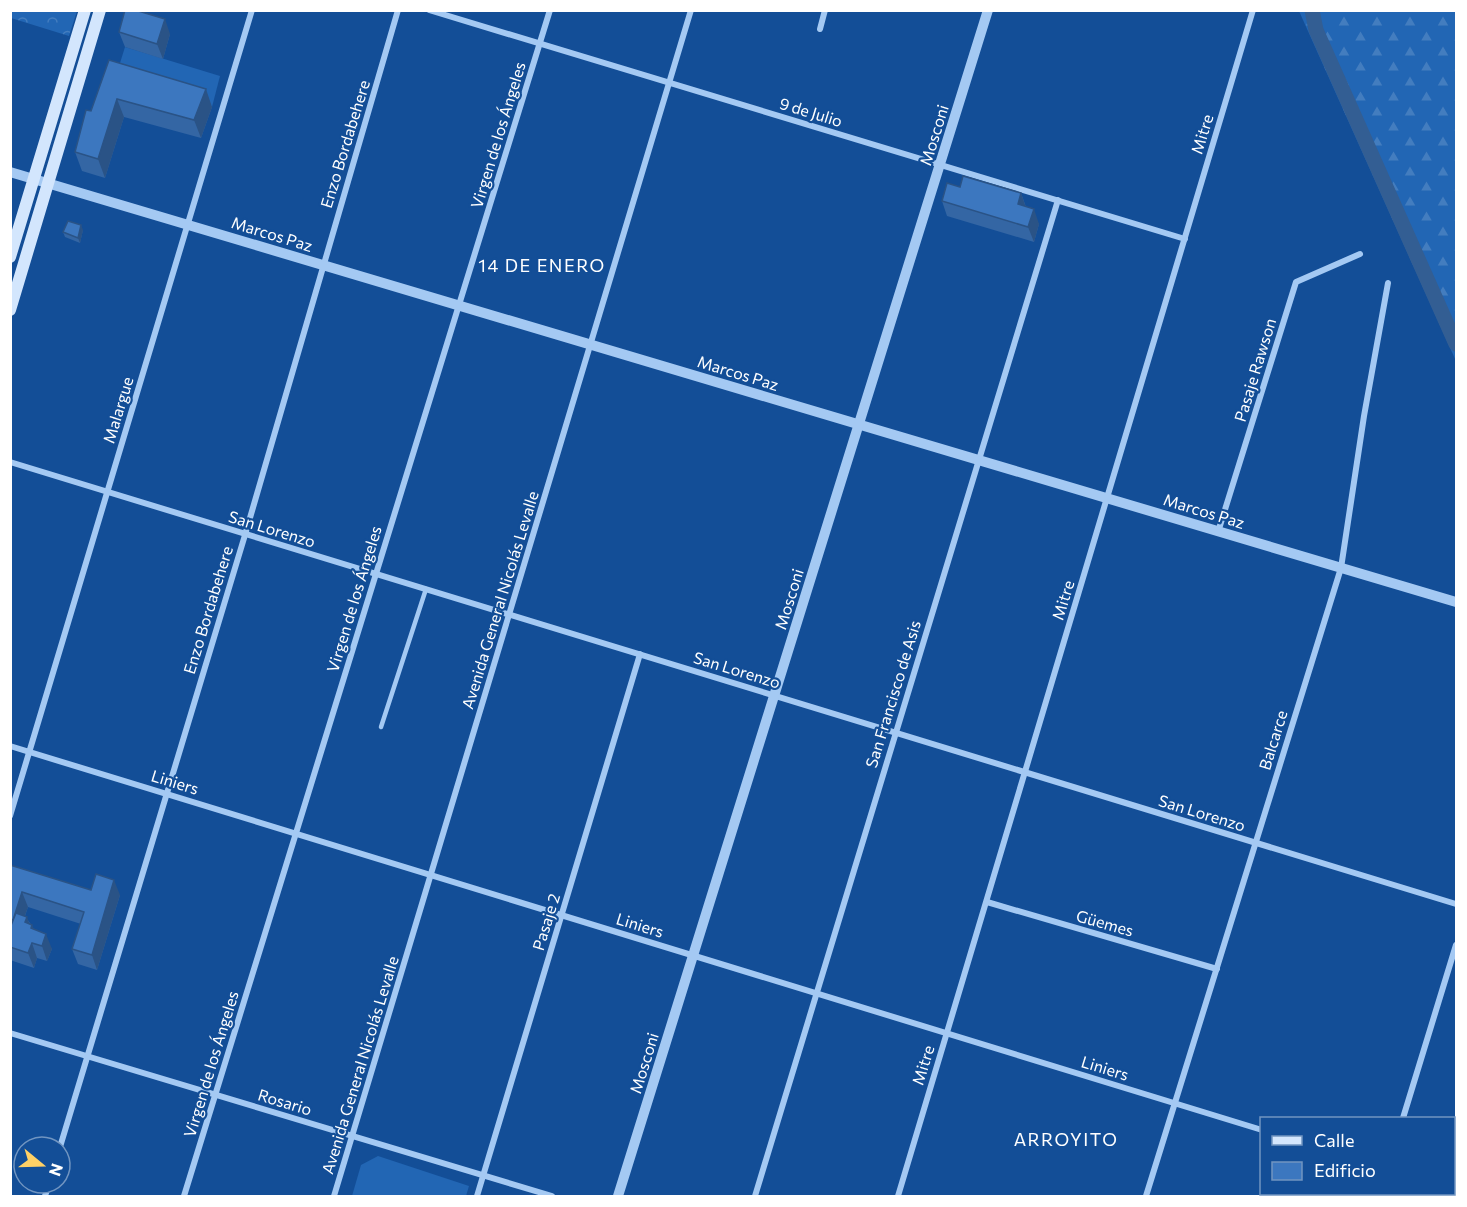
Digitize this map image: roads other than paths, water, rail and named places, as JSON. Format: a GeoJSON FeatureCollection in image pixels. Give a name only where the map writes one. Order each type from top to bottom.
{"type":"FeatureCollection","features":[{"type":"Feature","properties":{"kind":"main road"},"geometry":{"type":"LineString","coordinates":[[10,257],[85,10]]}},
{"type":"Feature","properties":{"kind":"main road"},"geometry":{"type":"LineString","coordinates":[[10,310],[100,10]]}},
{"type":"Feature","properties":{"kind":"street","name":"Malargue"},"geometry":{"type":"LineString","coordinates":[[10,816],[252,10]]}},
{"type":"Feature","properties":{"kind":"street","name":"Enzo Bordabehere"},"geometry":{"type":"LineString","coordinates":[[64,1135],[245,535],[398,10]]}},
{"type":"Feature","properties":{"kind":"street","name":"9 de Julio"},"geometry":{"type":"LineString","coordinates":[[429,10],[1185,239]]}},
{"type":"Feature","properties":{"kind":"street","name":"Virgen de los Ángeles"},"geometry":{"type":"LineString","coordinates":[[184,1197],[550,10]]}},
{"type":"Feature","properties":{"kind":"street","name":"Avenida General Nicolás Levalle"},"geometry":{"type":"LineString","coordinates":[[334,1197],[691,10]]}},
{"type":"Feature","properties":{"kind":"street"},"geometry":{"type":"LineString","coordinates":[[820,28],[825,10]]}},
{"type":"Feature","properties":{"kind":"street","name":"Mosconi"},"geometry":{"type":"LineString","coordinates":[[618,1197],[988,10]]}},
{"type":"Feature","properties":{"kind":"street","name":"Mitre"},"geometry":{"type":"LineString","coordinates":[[898,1197],[1253,10]]}},
{"type":"Feature","properties":{"kind":"street","name":"Marcos Paz"},"geometry":{"type":"LineString","coordinates":[[10,172],[1456,602]]}},
{"type":"Feature","properties":{"kind":"street","name":"San Francisco de Asis"},"geometry":{"type":"LineString","coordinates":[[755,1197],[1058,200]]}},
{"type":"Feature","properties":{"kind":"street","name":"Pasaje Rawson"},"geometry":{"type":"LineString","coordinates":[[1218,531],[1296,282],[1360,254]]}},
{"type":"Feature","properties":{"kind":"street","name":"Balcarce"},"geometry":{"type":"LineString","coordinates":[[1146,1197],[1341,568],[1364,416],[1388,283]]}},
{"type":"Feature","properties":{"kind":"street","name":"San Lorenzo"},"geometry":{"type":"LineString","coordinates":[[10,462],[1456,904]]}},
{"type":"Feature","properties":{"kind":"street","name":"Pasaje 2"},"geometry":{"type":"LineString","coordinates":[[477,1197],[640,654]]}},
{"type":"Feature","properties":{"kind":"street","name":"Liniers"},"geometry":{"type":"LineString","coordinates":[[10,746],[1260,1129]]}},
{"type":"Feature","properties":{"kind":"street","name":"Güemes"},"geometry":{"type":"LineString","coordinates":[[987,902],[1216,969]]}},
{"type":"Feature","properties":{"kind":"street"},"geometry":{"type":"LineString","coordinates":[[1404,1117],[1456,945]]}},
{"type":"Feature","properties":{"kind":"street","name":"Rosario"},"geometry":{"type":"LineString","coordinates":[[10,1033],[552,1197]]}},
{"type":"Feature","properties":{"kind":"lane"},"geometry":{"type":"LineString","coordinates":[[381,727],[426,589]]}},
{"type":"Feature","properties":{"kind":"waterway"},"geometry":{"type":"LineString","coordinates":[[1312,10],[1316,30],[1456,344]]}},
{"type":"Feature","properties":{"kind":"district","name":"14 DE ENERO"},"geometry":{"type":"Point","coordinates":[542,266]}},
{"type":"Feature","properties":{"kind":"district","name":"ARROYITO"},"geometry":{"type":"Point","coordinates":[1066,1140]}}]}
